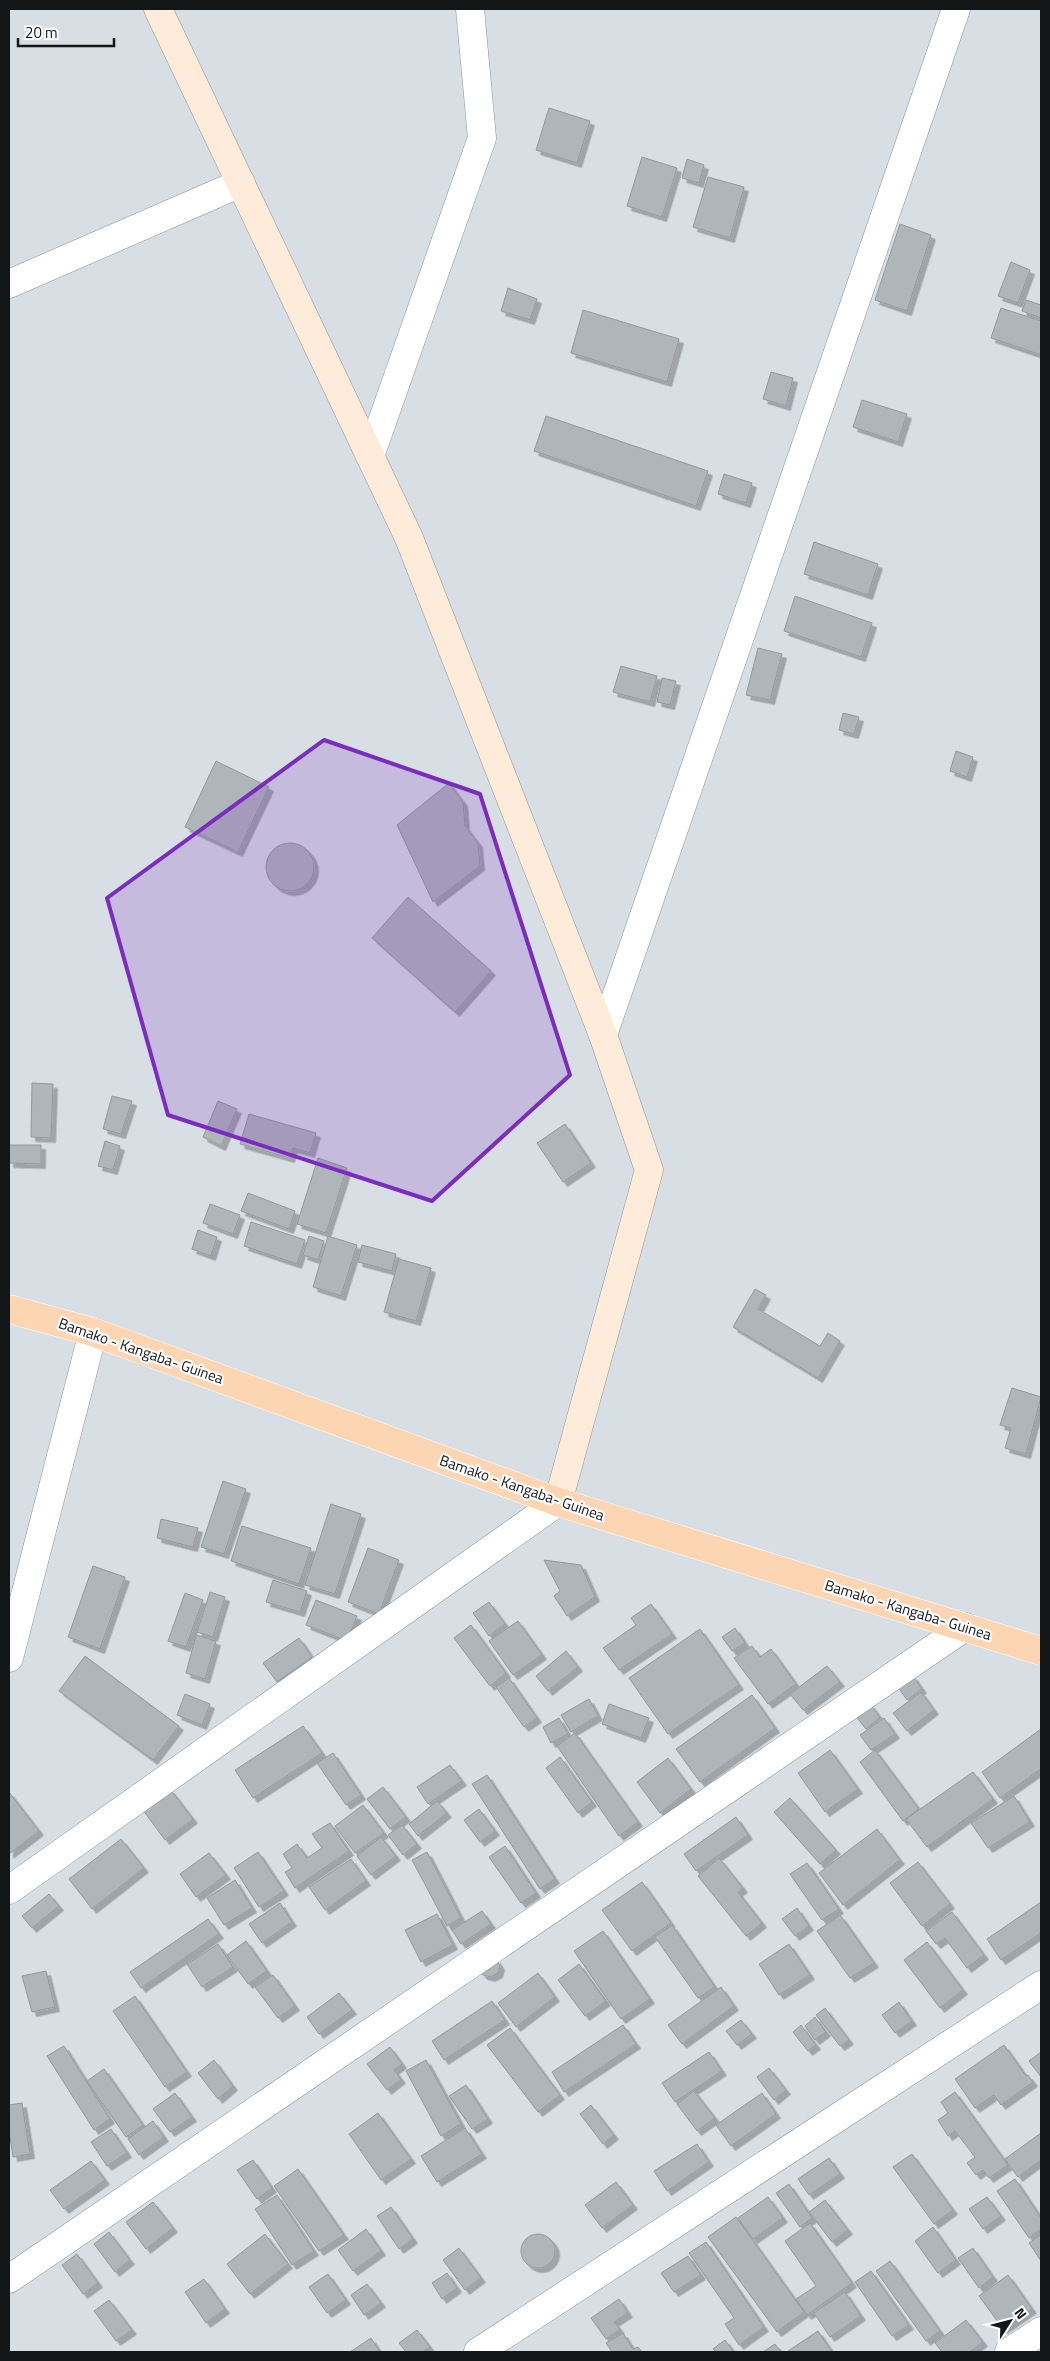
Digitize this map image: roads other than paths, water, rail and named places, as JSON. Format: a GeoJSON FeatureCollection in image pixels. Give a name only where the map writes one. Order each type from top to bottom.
{"type":"FeatureCollection","features":[{"type":"Feature","properties":{"kind":"main road","name":"Bamako - Kangaba- Guinea"},"geometry":{"type":"LineString","coordinates":[[9,1309],[94,1332],[558,1502],[1041,1651]]}},
{"type":"Feature","properties":{"kind":"street"},"geometry":{"type":"LineString","coordinates":[[9,1890],[558,1502],[649,1170],[604,1035],[409,538],[158,9]]}},
{"type":"Feature","properties":{"kind":"street"},"geometry":{"type":"LineString","coordinates":[[370,456],[482,138],[470,9]]}},
{"type":"Feature","properties":{"kind":"street"},"geometry":{"type":"LineString","coordinates":[[604,1035],[956,9]]}},
{"type":"Feature","properties":{"kind":"street"},"geometry":{"type":"LineString","coordinates":[[9,284],[241,183]]}},
{"type":"Feature","properties":{"kind":"street"},"geometry":{"type":"LineString","coordinates":[[9,1658],[94,1332]]}},
{"type":"Feature","properties":{"kind":"street"},"geometry":{"type":"LineString","coordinates":[[9,2279],[965,1627]]}},
{"type":"Feature","properties":{"kind":"street"},"geometry":{"type":"LineString","coordinates":[[478,2352],[1041,1985]]}},
{"type":"Feature","properties":{"kind":"street"},"geometry":{"type":"LineString","coordinates":[[1009,2352],[1041,2331]]}}]}
